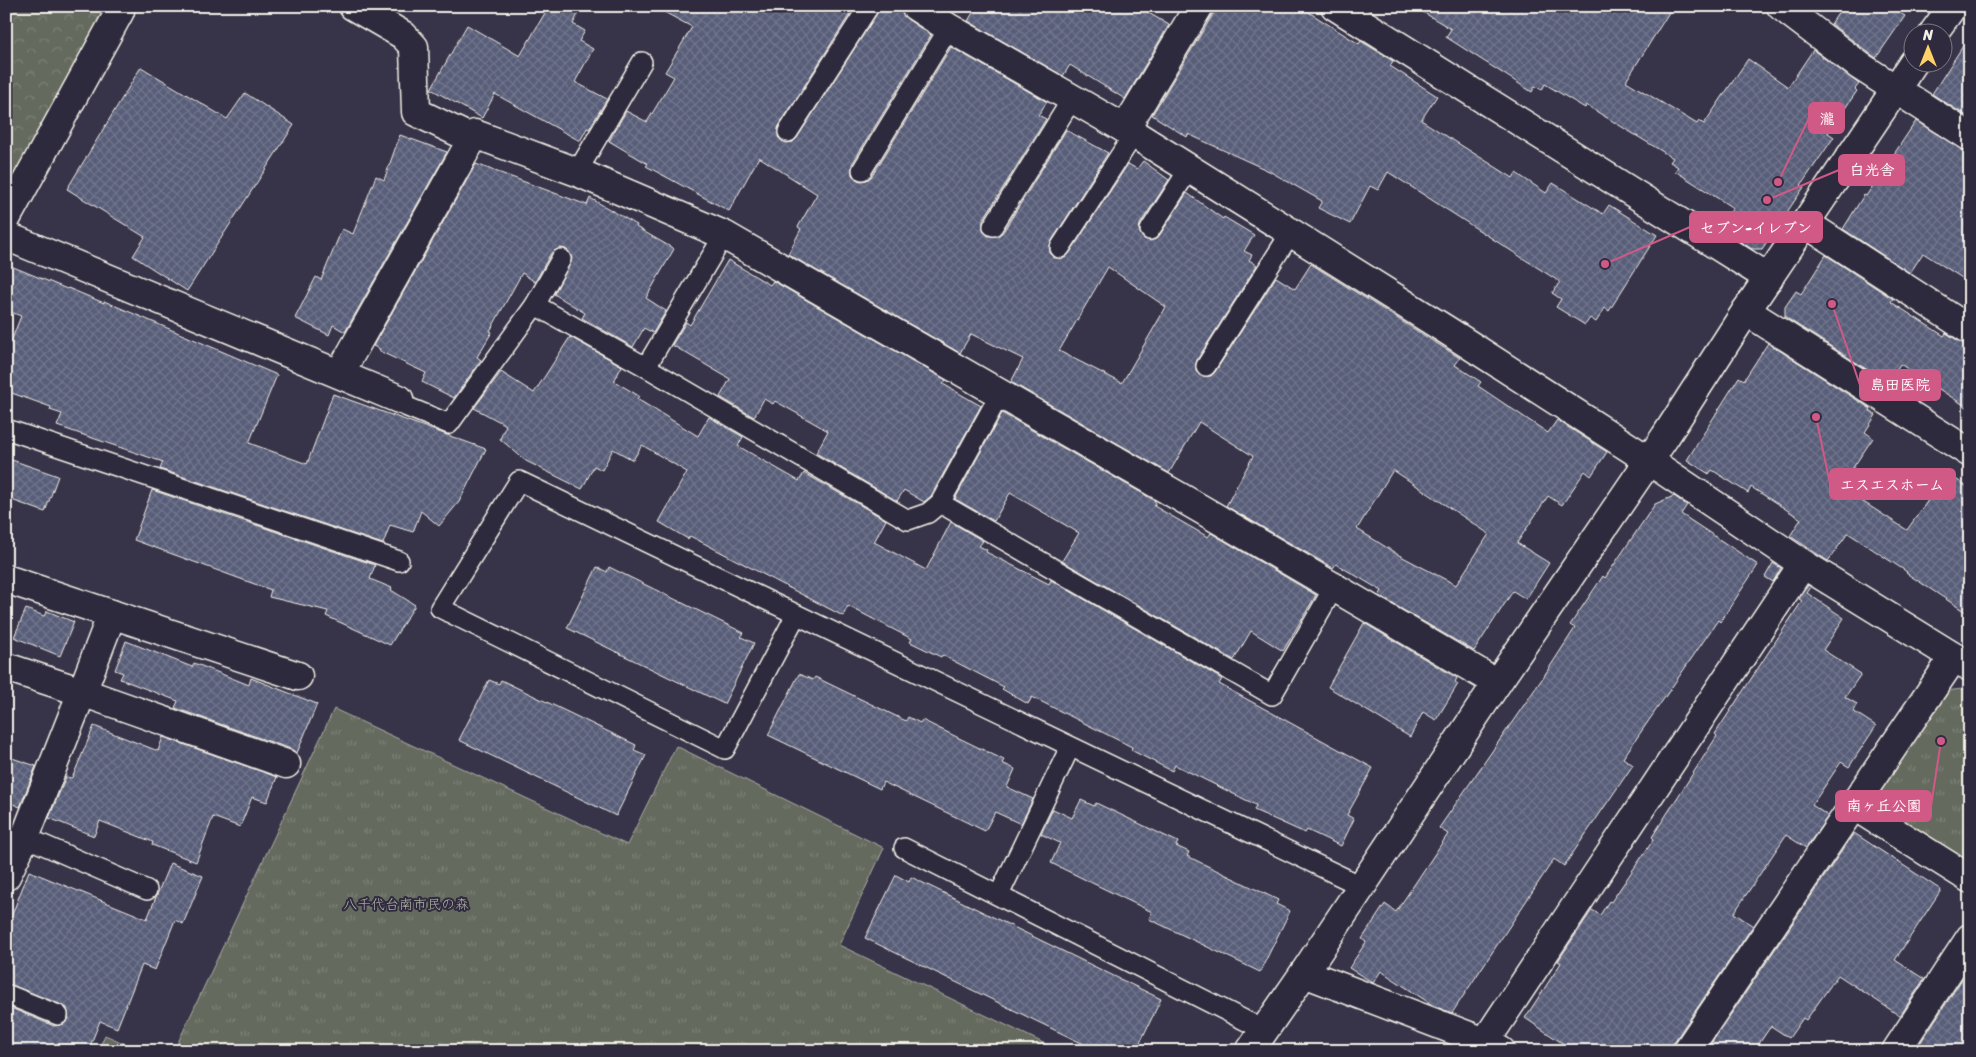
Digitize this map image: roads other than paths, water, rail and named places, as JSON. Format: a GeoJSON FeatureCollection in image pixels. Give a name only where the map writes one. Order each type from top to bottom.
{"type":"FeatureCollection","features":[{"type":"Feature","properties":{"kind":"street"},"geometry":{"type":"LineString","coordinates":[[353,6],[403,35],[414,47],[416,112],[472,139]]}},
{"type":"Feature","properties":{"kind":"street"},"geometry":{"type":"LineString","coordinates":[[915,6],[949,28],[1129,131],[1290,234],[1448,331],[1649,460],[1664,472],[1803,564],[1962,662],[1854,806],[1687,1051]]}},
{"type":"Feature","properties":{"kind":"street"},"geometry":{"type":"LineString","coordinates":[[1129,131],[1199,6]]}},
{"type":"Feature","properties":{"kind":"street"},"geometry":{"type":"LineString","coordinates":[[1335,6],[1769,278]]}},
{"type":"Feature","properties":{"kind":"street"},"geometry":{"type":"LineString","coordinates":[[1781,6],[1860,66],[1970,137]]}},
{"type":"Feature","properties":{"kind":"street"},"geometry":{"type":"LineString","coordinates":[[1941,22],[1953,6]]}},
{"type":"Feature","properties":{"kind":"street"},"geometry":{"type":"LineString","coordinates":[[6,219],[120,11]]}},
{"type":"Feature","properties":{"kind":"street"},"geometry":{"type":"LineString","coordinates":[[1257,1040],[1649,460],[1746,311],[1907,72]]}},
{"type":"Feature","properties":{"kind":"street"},"geometry":{"type":"LineString","coordinates":[[340,373],[475,134],[577,172],[724,236],[1334,587],[1497,683]]}},
{"type":"Feature","properties":{"kind":"street"},"geometry":{"type":"LineString","coordinates":[[1805,223],[1970,330]]}},
{"type":"Feature","properties":{"kind":"street"},"geometry":{"type":"LineString","coordinates":[[6,236],[229,322],[400,399]]}},
{"type":"Feature","properties":{"kind":"street"},"geometry":{"type":"LineString","coordinates":[[1746,311],[1970,454]]}},
{"type":"Feature","properties":{"kind":"street"},"geometry":{"type":"LineString","coordinates":[[1304,973],[1493,1047],[1803,564]]}},
{"type":"Feature","properties":{"kind":"street"},"geometry":{"type":"LineString","coordinates":[[6,579],[298,676]]}},
{"type":"Feature","properties":{"kind":"street"},"geometry":{"type":"LineString","coordinates":[[6,876],[25,837],[112,614]]}},
{"type":"Feature","properties":{"kind":"street"},"geometry":{"type":"LineString","coordinates":[[6,667],[286,764]]}},
{"type":"Feature","properties":{"kind":"street"},"geometry":{"type":"LineString","coordinates":[[1854,806],[1970,878]]}},
{"type":"Feature","properties":{"kind":"street"},"geometry":{"type":"LineString","coordinates":[[1896,1051],[1970,938]]}},
{"type":"Feature","properties":{"kind":"lane"},"geometry":{"type":"LineString","coordinates":[[788,132],[869,6]]}},
{"type":"Feature","properties":{"kind":"lane"},"geometry":{"type":"LineString","coordinates":[[862,170],[949,28]]}},
{"type":"Feature","properties":{"kind":"lane"},"geometry":{"type":"LineString","coordinates":[[577,172],[642,62]]}},
{"type":"Feature","properties":{"kind":"lane"},"geometry":{"type":"LineString","coordinates":[[994,226],[1072,99]]}},
{"type":"Feature","properties":{"kind":"lane"},"geometry":{"type":"LineString","coordinates":[[1060,248],[1129,131]]}},
{"type":"Feature","properties":{"kind":"lane"},"geometry":{"type":"LineString","coordinates":[[1150,230],[1189,169]]}},
{"type":"Feature","properties":{"kind":"lane"},"geometry":{"type":"LineString","coordinates":[[1206,366],[1290,234]]}},
{"type":"Feature","properties":{"kind":"lane"},"geometry":{"type":"LineString","coordinates":[[646,367],[724,236]]}},
{"type":"Feature","properties":{"kind":"lane"},"geometry":{"type":"LineString","coordinates":[[400,399],[405,406],[449,424],[535,305],[561,259]]}},
{"type":"Feature","properties":{"kind":"lane"},"geometry":{"type":"LineString","coordinates":[[535,305],[646,367],[908,520],[928,512],[940,503],[1000,394]]}},
{"type":"Feature","properties":{"kind":"lane"},"geometry":{"type":"LineString","coordinates":[[6,429],[400,561]]}},
{"type":"Feature","properties":{"kind":"lane"},"geometry":{"type":"LineString","coordinates":[[796,615],[725,749],[440,608],[519,481],[1361,886]]}},
{"type":"Feature","properties":{"kind":"lane"},"geometry":{"type":"LineString","coordinates":[[940,503],[1272,695],[1334,587]]}},
{"type":"Feature","properties":{"kind":"lane"},"geometry":{"type":"LineString","coordinates":[[999,895],[1070,747]]}},
{"type":"Feature","properties":{"kind":"lane"},"geometry":{"type":"LineString","coordinates":[[25,837],[147,890]]}},
{"type":"Feature","properties":{"kind":"lane"},"geometry":{"type":"LineString","coordinates":[[904,848],[999,895],[1257,1040]]}},
{"type":"Feature","properties":{"kind":"lane"},"geometry":{"type":"LineString","coordinates":[[6,994],[58,1015]]}},
{"type":"Feature","properties":{"kind":"place","name":"瀧"},"geometry":{"type":"Point","coordinates":[1778,182]}},
{"type":"Feature","properties":{"kind":"place","name":"白光舎"},"geometry":{"type":"Point","coordinates":[1767,200]}},
{"type":"Feature","properties":{"kind":"place","name":"セブン-イレブン"},"geometry":{"type":"Point","coordinates":[1605,264]}},
{"type":"Feature","properties":{"kind":"place","name":"島田医院"},"geometry":{"type":"Point","coordinates":[1832,304]}},
{"type":"Feature","properties":{"kind":"place","name":"エスエスホーム"},"geometry":{"type":"Point","coordinates":[1816,417]}},
{"type":"Feature","properties":{"kind":"place","name":"南ヶ丘公園"},"geometry":{"type":"Point","coordinates":[1941,741]}},
{"type":"Feature","properties":{"kind":"park label","name":"八千代台南市民の森"},"geometry":{"type":"Point","coordinates":[406,904]}}]}
